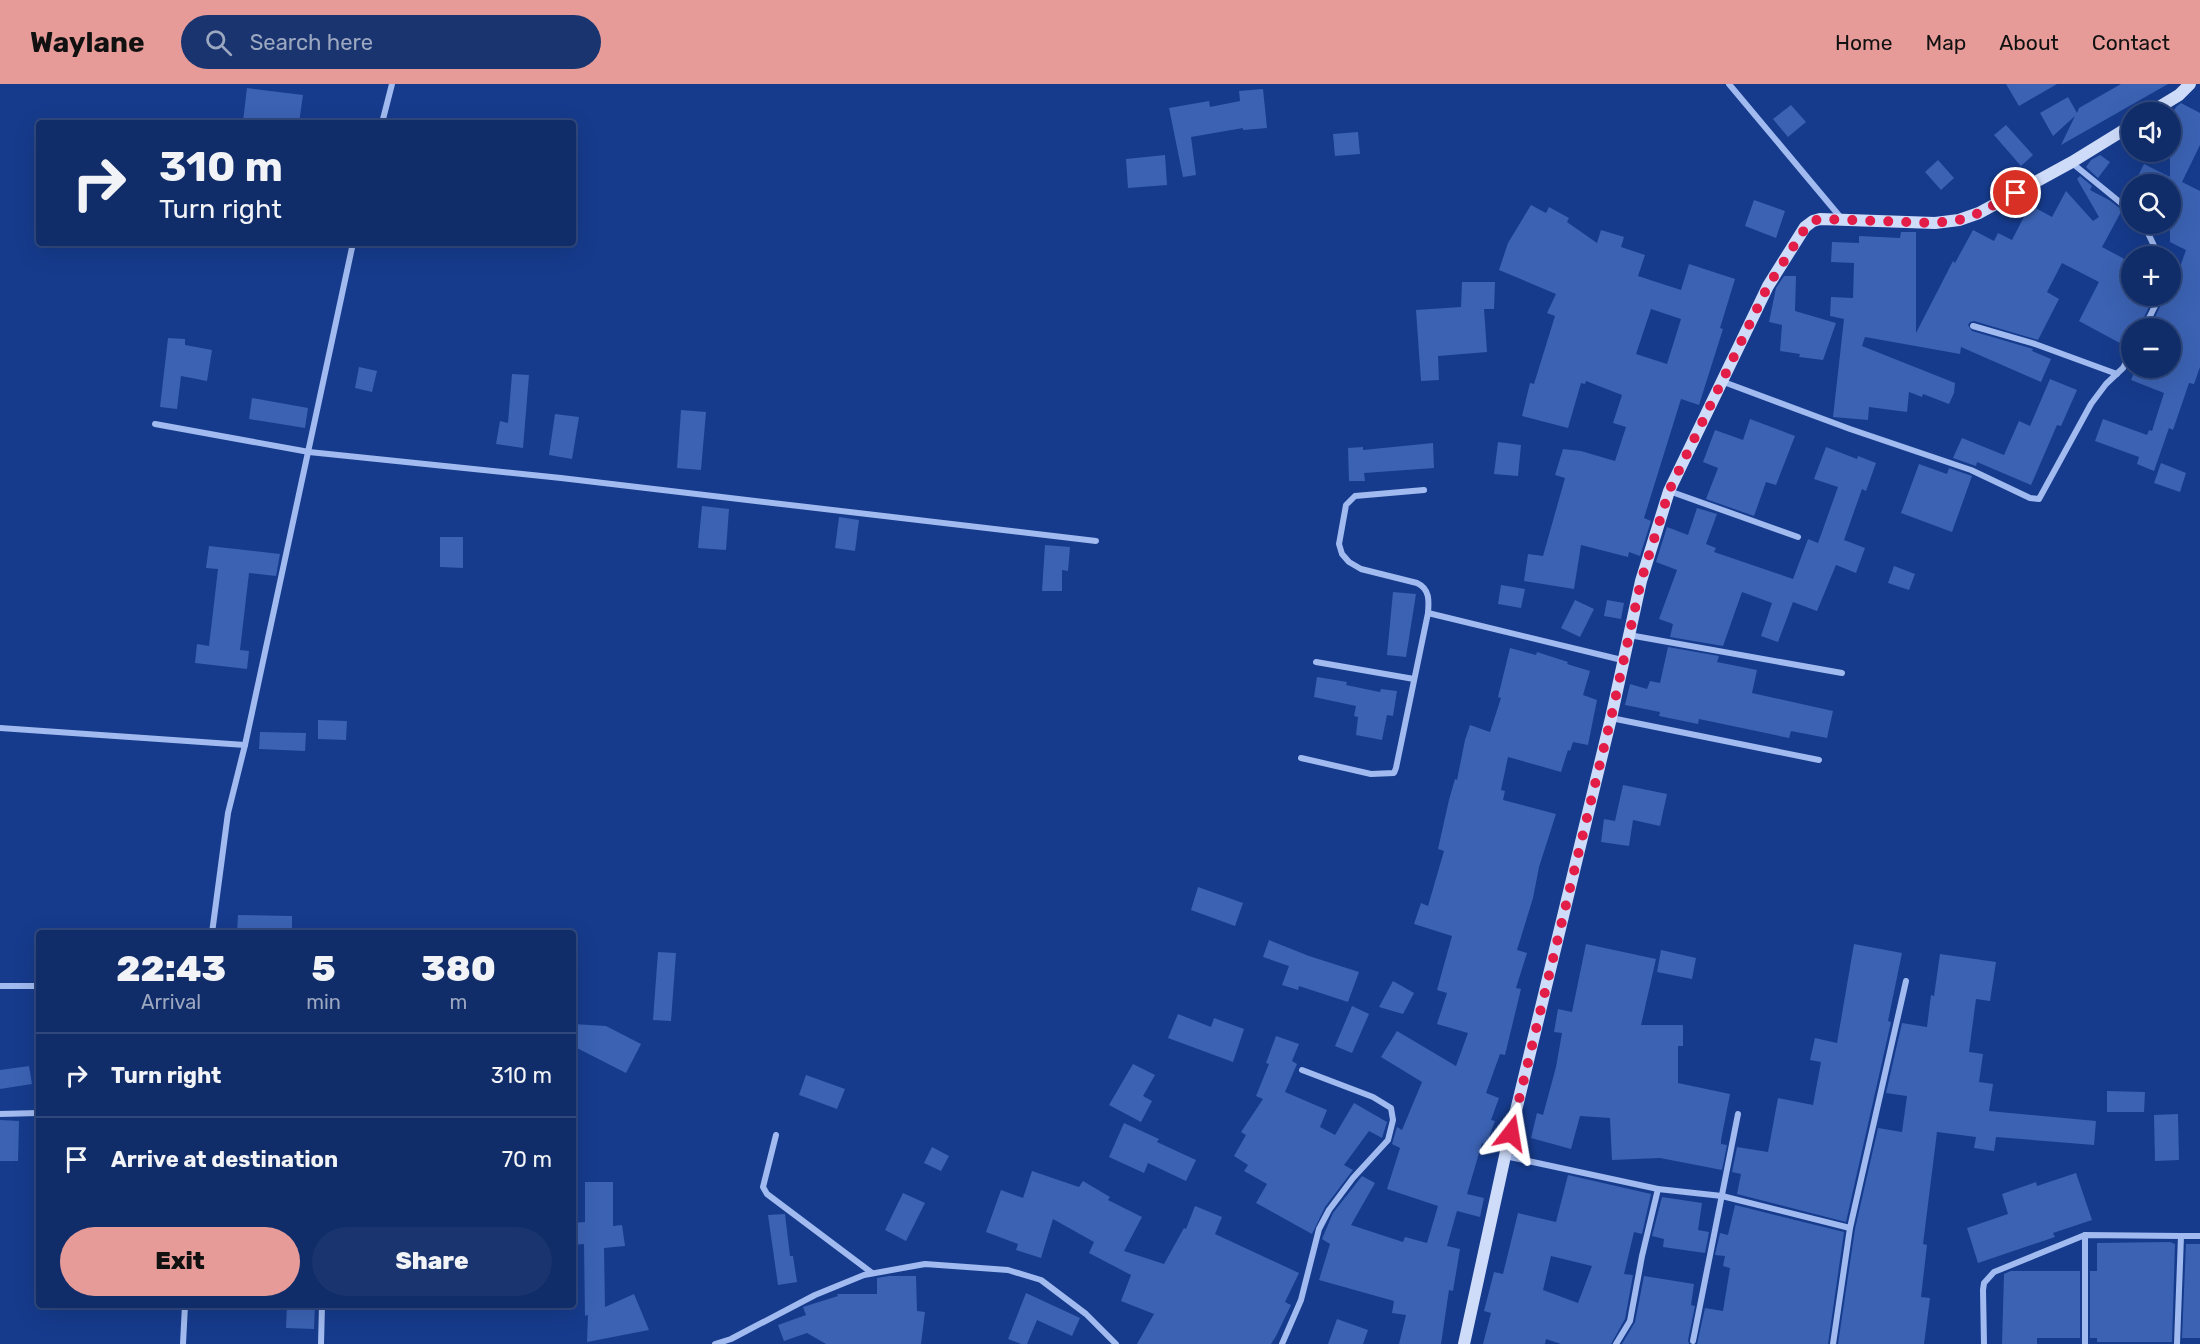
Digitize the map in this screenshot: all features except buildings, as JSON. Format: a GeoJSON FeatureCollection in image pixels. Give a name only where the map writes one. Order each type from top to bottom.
{"type":"FeatureCollection","features":[{"type":"Feature","properties":{"kind":"street"},"geometry":{"type":"LineString","coordinates":[[383,120],[392,84]]}},
{"type":"Feature","properties":{"kind":"street"},"geometry":{"type":"LineString","coordinates":[[1729,84],[1843,220]]}},
{"type":"Feature","properties":{"kind":"street"},"geometry":{"type":"LineString","coordinates":[[2167,102],[2190,84]]}},
{"type":"Feature","properties":{"kind":"street"},"geometry":{"type":"LineString","coordinates":[[1464,1344],[1505,1156],[1611,718],[1641,581],[1669,491],[1768,286],[1806,227],[1813,221],[1820,219],[1935,223],[1959,220],[1979,213],[2072,162],[2121,132]]}},
{"type":"Feature","properties":{"kind":"street"},"geometry":{"type":"LineString","coordinates":[[2072,162],[2121,203]]}},
{"type":"Feature","properties":{"kind":"street"},"geometry":{"type":"LineString","coordinates":[[212,930],[228,813],[245,745],[352,246]]}},
{"type":"Feature","properties":{"kind":"street"},"geometry":{"type":"LineString","coordinates":[[1973,326],[2035,344],[2117,374]]}},
{"type":"Feature","properties":{"kind":"street"},"geometry":{"type":"LineString","coordinates":[[1721,381],[1850,429],[1971,470],[2030,498],[2039,499],[2091,404],[2106,384],[2121,370]]}},
{"type":"Feature","properties":{"kind":"street"},"geometry":{"type":"LineString","coordinates":[[155,423],[309,452],[561,478],[1096,541]]}},
{"type":"Feature","properties":{"kind":"street"},"geometry":{"type":"LineString","coordinates":[[1301,758],[1371,774],[1394,773],[1428,613],[1428,594],[1423,586],[1361,569],[1349,562],[1342,554],[1339,544],[1346,505],[1354,496],[1424,490]]}},
{"type":"Feature","properties":{"kind":"street"},"geometry":{"type":"LineString","coordinates":[[1669,491],[1798,537]]}},
{"type":"Feature","properties":{"kind":"street"},"geometry":{"type":"LineString","coordinates":[[1428,613],[1622,660]]}},
{"type":"Feature","properties":{"kind":"street"},"geometry":{"type":"LineString","coordinates":[[1629,635],[1842,673]]}},
{"type":"Feature","properties":{"kind":"street"},"geometry":{"type":"LineString","coordinates":[[1316,662],[1414,678]]}},
{"type":"Feature","properties":{"kind":"street"},"geometry":{"type":"LineString","coordinates":[[1611,718],[1820,760]]}},
{"type":"Feature","properties":{"kind":"street"},"geometry":{"type":"LineString","coordinates":[[0,728],[245,745]]}},
{"type":"Feature","properties":{"kind":"street"},"geometry":{"type":"LineString","coordinates":[[1833,1344],[1850,1228],[1906,981]]}},
{"type":"Feature","properties":{"kind":"street"},"geometry":{"type":"LineString","coordinates":[[0,986],[36,986]]}},
{"type":"Feature","properties":{"kind":"street"},"geometry":{"type":"LineString","coordinates":[[1282,1344],[1301,1299],[1319,1229],[1329,1210],[1353,1178],[1388,1140],[1393,1120],[1391,1108],[1373,1097],[1302,1070]]}},
{"type":"Feature","properties":{"kind":"street"},"geometry":{"type":"LineString","coordinates":[[0,1114],[36,1113]]}},
{"type":"Feature","properties":{"kind":"street"},"geometry":{"type":"LineString","coordinates":[[1694,1341],[1738,1114]]}},
{"type":"Feature","properties":{"kind":"street"},"geometry":{"type":"LineString","coordinates":[[776,1135],[763,1187],[767,1194],[872,1273]]}},
{"type":"Feature","properties":{"kind":"street"},"geometry":{"type":"LineString","coordinates":[[1505,1156],[1658,1189],[1722,1196],[1850,1228]]}},
{"type":"Feature","properties":{"kind":"street"},"geometry":{"type":"LineString","coordinates":[[1616,1344],[1630,1321],[1658,1189]]}},
{"type":"Feature","properties":{"kind":"street"},"geometry":{"type":"LineString","coordinates":[[2085,1236],[2085,1344]]}},
{"type":"Feature","properties":{"kind":"street"},"geometry":{"type":"LineString","coordinates":[[1984,1344],[1983,1290],[1984,1283],[1994,1272],[2085,1236],[2200,1236]]}},
{"type":"Feature","properties":{"kind":"street"},"geometry":{"type":"LineString","coordinates":[[2177,1344],[2181,1236]]}},
{"type":"Feature","properties":{"kind":"street"},"geometry":{"type":"LineString","coordinates":[[715,1344],[731,1339],[815,1295],[872,1273],[925,1264],[1008,1270],[1041,1280],[1086,1314],[1116,1344]]}},
{"type":"Feature","properties":{"kind":"street"},"geometry":{"type":"LineString","coordinates":[[183,1344],[185,1308]]}},
{"type":"Feature","properties":{"kind":"street"},"geometry":{"type":"LineString","coordinates":[[321,1344],[322,1308]]}},
{"type":"Feature","properties":{"kind":"route"},"geometry":{"type":"LineString","coordinates":[[1511,1133],[1611,718],[1641,581],[1669,491],[1768,286],[1806,227],[1813,221],[1820,219],[1935,223],[1959,220],[1979,213],[2016,193]]}}]}
